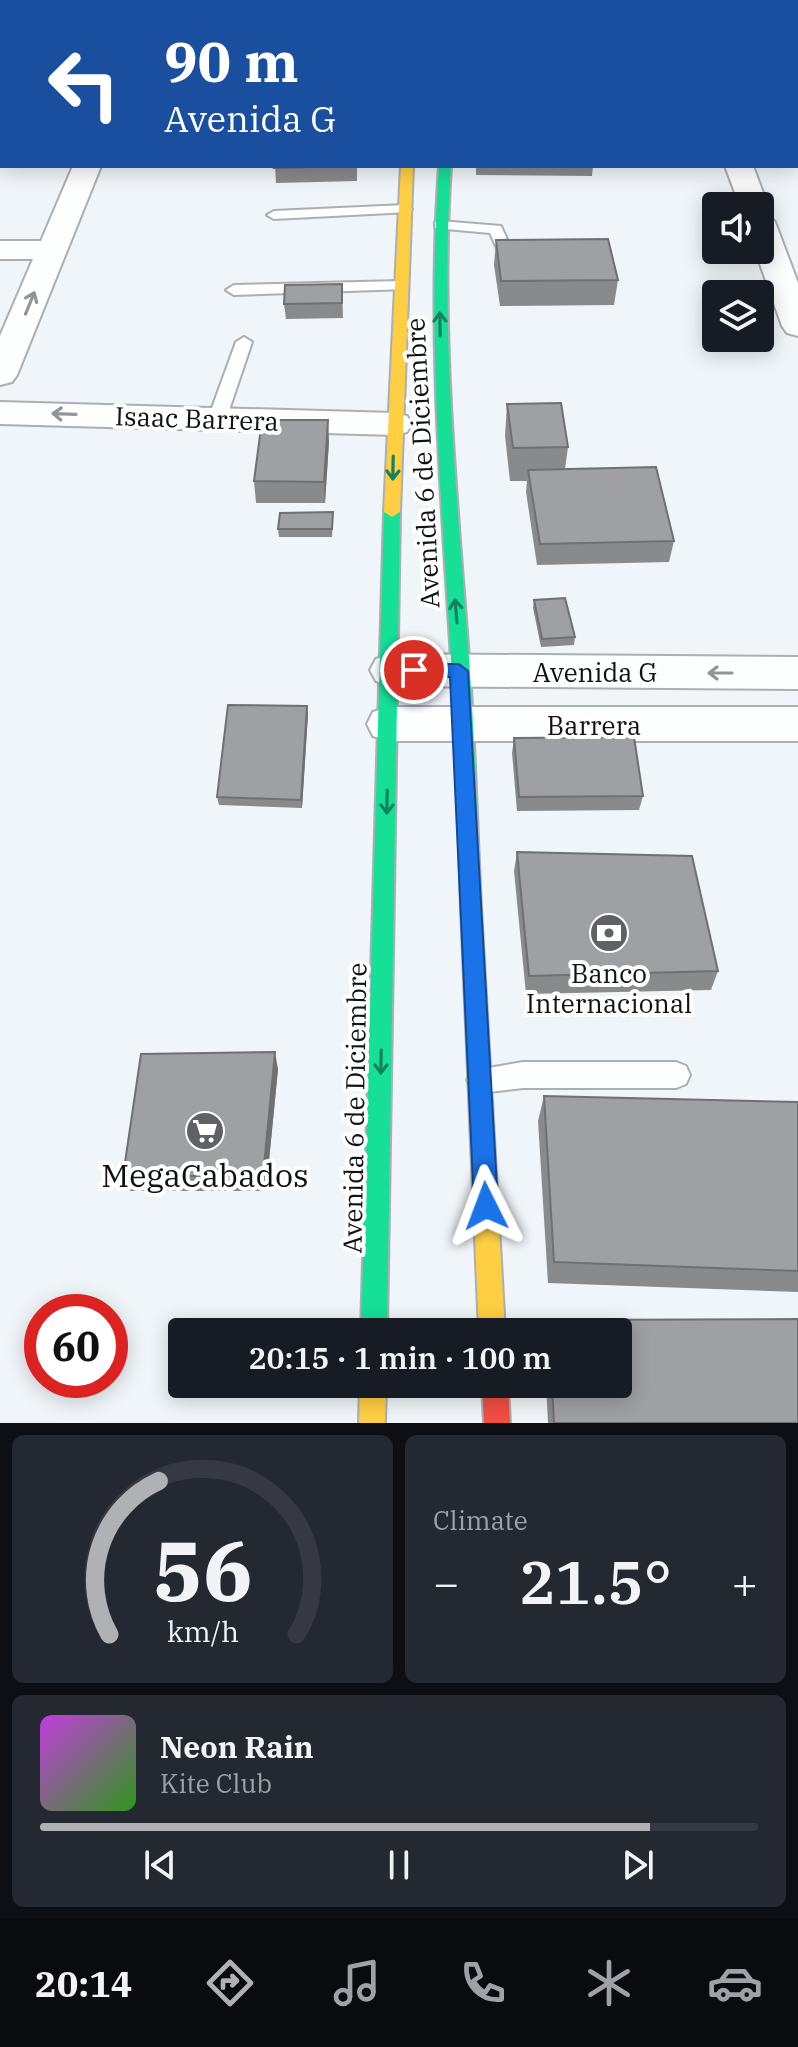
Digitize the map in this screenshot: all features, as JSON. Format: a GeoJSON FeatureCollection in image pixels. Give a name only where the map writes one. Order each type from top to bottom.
{"type":"FeatureCollection","features":[{"type":"Feature","properties":{"kind":"main road","name":"Avenida 6 de Diciembre"},"geometry":{"type":"LineString","coordinates":[[374,1318],[391,670],[394,424],[407,168]]}},
{"type":"Feature","properties":{"kind":"main road","name":"Avenida 6 de Diciembre"},"geometry":{"type":"LineString","coordinates":[[445,168],[440,225],[441,424],[459,671],[491,1318]]}},
{"type":"Feature","properties":{"kind":"main road"},"geometry":{"type":"LineString","coordinates":[[372,1423],[373,1398]]}},
{"type":"Feature","properties":{"kind":"main road"},"geometry":{"type":"LineString","coordinates":[[496,1398],[497,1423]]}},
{"type":"Feature","properties":{"kind":"street"},"geometry":{"type":"LineString","coordinates":[[0,375],[86,168]]}},
{"type":"Feature","properties":{"kind":"street"},"geometry":{"type":"LineString","coordinates":[[740,168],[749,192]]}},
{"type":"Feature","properties":{"kind":"street"},"geometry":{"type":"LineString","coordinates":[[0,250],[51,250]]}},
{"type":"Feature","properties":{"kind":"street"},"geometry":{"type":"LineString","coordinates":[[774,260],[798,326]]}},
{"type":"Feature","properties":{"kind":"street","name":"Isaac Barrera"},"geometry":{"type":"LineString","coordinates":[[0,413],[394,424]]}},
{"type":"Feature","properties":{"kind":"street","name":"Avenida G"},"geometry":{"type":"LineString","coordinates":[[391,670],[798,673]]}},
{"type":"Feature","properties":{"kind":"street","name":"Barrera"},"geometry":{"type":"LineString","coordinates":[[389,724],[798,724]]}},
{"type":"Feature","properties":{"kind":"lane"},"geometry":{"type":"LineString","coordinates":[[274,215],[405,209]]}},
{"type":"Feature","properties":{"kind":"lane"},"geometry":{"type":"LineString","coordinates":[[440,225],[496,229],[508,259]]}},
{"type":"Feature","properties":{"kind":"lane"},"geometry":{"type":"LineString","coordinates":[[234,290],[401,286]]}},
{"type":"Feature","properties":{"kind":"lane"},"geometry":{"type":"LineString","coordinates":[[217,419],[244,342]]}},
{"type":"Feature","properties":{"kind":"lane"},"geometry":{"type":"LineString","coordinates":[[480,1080],[523,1075],[676,1075]]}},
{"type":"Feature","properties":{"kind":"building"},"geometry":{"type":"Polygon","coordinates":[[[608,239],[618,280],[501,281],[496,240],[608,239]]]}},
{"type":"Feature","properties":{"kind":"building"},"geometry":{"type":"Polygon","coordinates":[[[342,284],[342,303],[284,304],[285,285],[342,284]]]}},
{"type":"Feature","properties":{"kind":"building"},"geometry":{"type":"Polygon","coordinates":[[[561,403],[568,447],[513,448],[507,404],[561,403]]]}},
{"type":"Feature","properties":{"kind":"building"},"geometry":{"type":"Polygon","coordinates":[[[262,420],[328,420],[324,482],[254,481],[262,420]]]}},
{"type":"Feature","properties":{"kind":"building"},"geometry":{"type":"Polygon","coordinates":[[[656,467],[674,541],[540,544],[528,470],[656,467]]]}},
{"type":"Feature","properties":{"kind":"building"},"geometry":{"type":"Polygon","coordinates":[[[333,512],[332,529],[278,529],[280,513],[333,512]]]}},
{"type":"Feature","properties":{"kind":"building"},"geometry":{"type":"Polygon","coordinates":[[[565,598],[575,637],[542,639],[534,600],[565,598]]]}},
{"type":"Feature","properties":{"kind":"building"},"geometry":{"type":"Polygon","coordinates":[[[228,705],[307,706],[301,800],[217,797],[228,705]]]}},
{"type":"Feature","properties":{"kind":"building"},"geometry":{"type":"Polygon","coordinates":[[[634,737],[643,796],[519,797],[514,738],[634,737]]]}},
{"type":"Feature","properties":{"kind":"building","name":"Banco Internacional"},"geometry":{"type":"Polygon","coordinates":[[[517,852],[692,856],[718,971],[529,976],[517,852]]]}},
{"type":"Feature","properties":{"kind":"building","name":"MegaCabados"},"geometry":{"type":"Polygon","coordinates":[[[275,1052],[263,1176],[123,1176],[141,1054],[275,1052]]]}},
{"type":"Feature","properties":{"kind":"building"},"geometry":{"type":"Polygon","coordinates":[[[544,1096],[798,1102],[798,1271],[554,1262],[544,1096]]]}},
{"type":"Feature","properties":{"kind":"building"},"geometry":{"type":"Polygon","coordinates":[[[798,1319],[798,1423],[554,1423],[553,1398],[632,1398],[632,1320],[798,1319]]]}},
{"type":"Feature","properties":{"kind":"traffic: fast"},"geometry":{"type":"LineString","coordinates":[[445,168],[439,282],[442,397],[462,698],[471,908]]}},
{"type":"Feature","properties":{"kind":"traffic: fast"},"geometry":{"type":"LineString","coordinates":[[374,1318],[392,512]]}},
{"type":"Feature","properties":{"kind":"traffic: slow"},"geometry":{"type":"LineString","coordinates":[[392,512],[407,168]]}},
{"type":"Feature","properties":{"kind":"traffic: slow"},"geometry":{"type":"LineString","coordinates":[[471,908],[491,1318]]}},
{"type":"Feature","properties":{"kind":"traffic: slow"},"geometry":{"type":"LineString","coordinates":[[372,1423],[373,1398]]}},
{"type":"Feature","properties":{"kind":"traffic: jam"},"geometry":{"type":"LineString","coordinates":[[496,1398],[497,1423]]}},
{"type":"Feature","properties":{"kind":"place","name":"Banco Internacional"},"geometry":{"type":"Point","coordinates":[609,933]}},
{"type":"Feature","properties":{"kind":"place","name":"MegaCabados"},"geometry":{"type":"Point","coordinates":[205,1131]}},
{"type":"Feature","properties":{"kind":"route"},"geometry":{"type":"LineString","coordinates":[[414,670],[459,671],[486,1206]]}}]}
